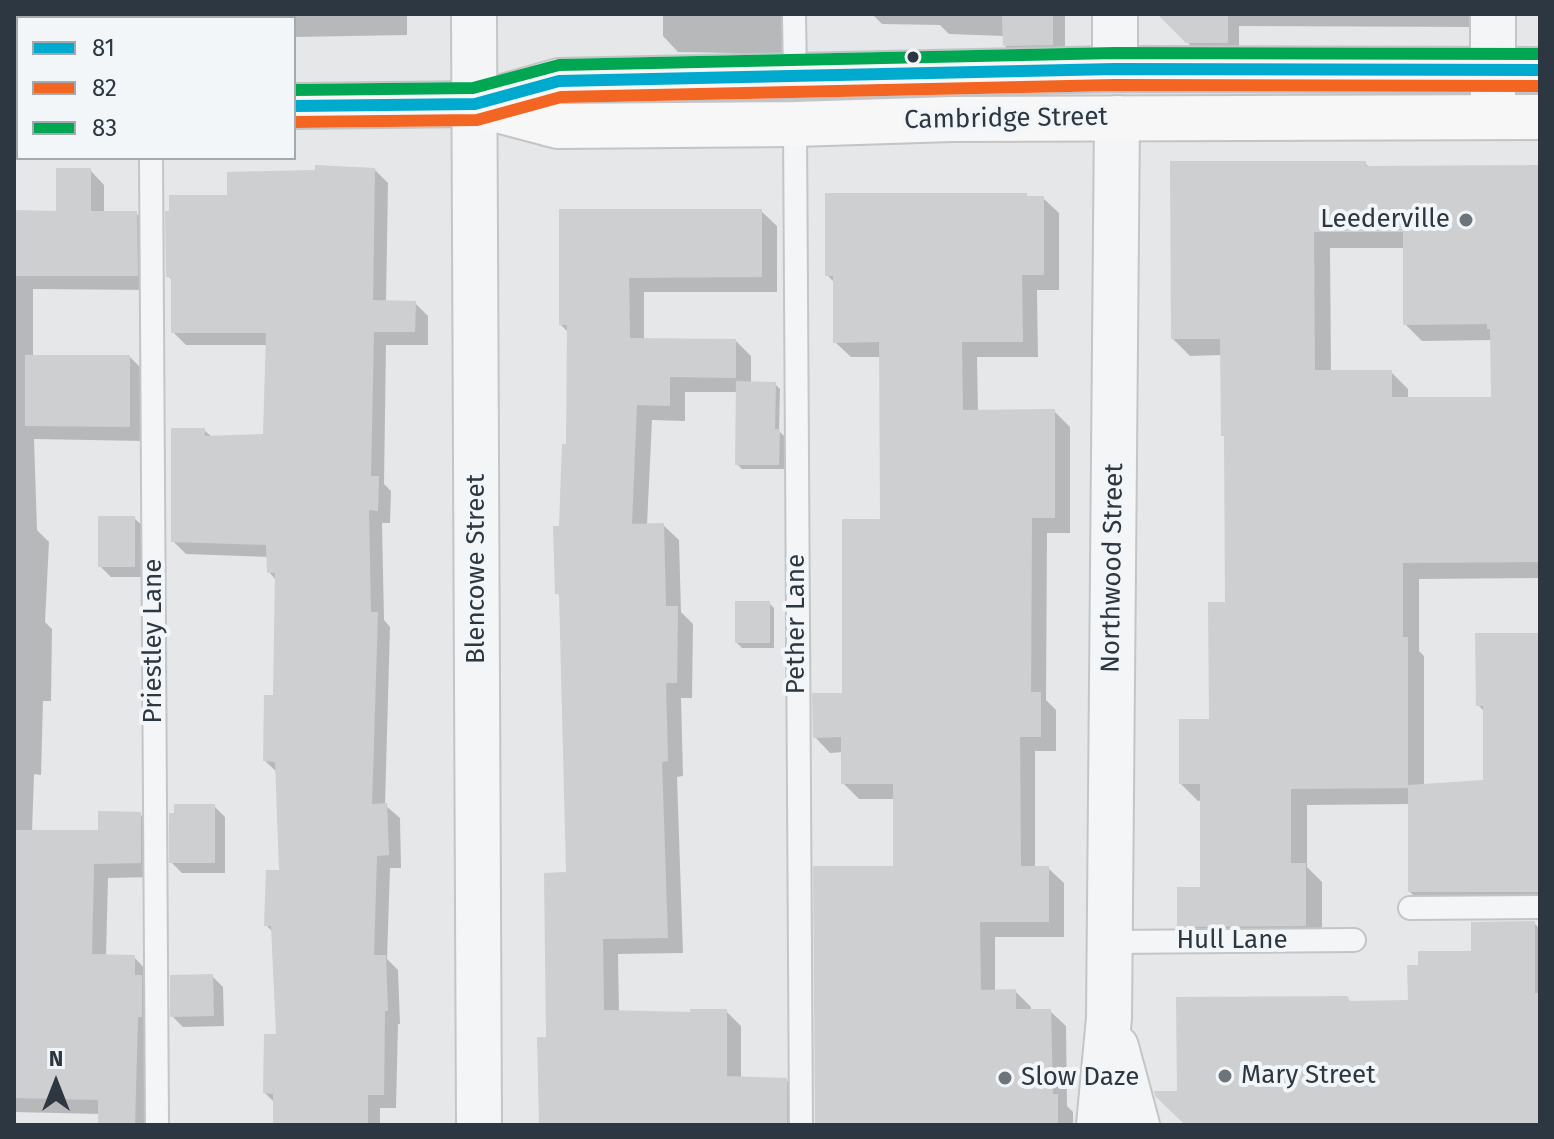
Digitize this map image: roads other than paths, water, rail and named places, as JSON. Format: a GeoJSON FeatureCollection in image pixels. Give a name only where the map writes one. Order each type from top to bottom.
{"type":"FeatureCollection","features":[{"type":"Feature","properties":{"kind":"main road","name":"Cambridge Street"},"geometry":{"type":"LineString","coordinates":[[296,106],[475,104],[559,81],[1115,69],[1540,70]]}},
{"type":"Feature","properties":{"kind":"main road"},"geometry":{"type":"LineString","coordinates":[[1115,69],[1119,79],[1143,99],[1230,99],[1287,106],[1317,118]]}},
{"type":"Feature","properties":{"kind":"main road","name":"Cambridge Street"},"geometry":{"type":"LineString","coordinates":[[475,104],[558,126],[952,119],[1540,117]]}},
{"type":"Feature","properties":{"kind":"street","name":"Blencowe Street"},"geometry":{"type":"LineString","coordinates":[[474,14],[479,1125]]}},
{"type":"Feature","properties":{"kind":"street"},"geometry":{"type":"LineString","coordinates":[[1115,14],[1115,69]]}},
{"type":"Feature","properties":{"kind":"street"},"geometry":{"type":"LineString","coordinates":[[1493,14],[1493,117]]}},
{"type":"Feature","properties":{"kind":"street","name":"Northwood Street"},"geometry":{"type":"LineString","coordinates":[[1099,1125],[1109,1018],[1117,118]]}},
{"type":"Feature","properties":{"kind":"street","name":"Northwood Street"},"geometry":{"type":"LineString","coordinates":[[1109,1018],[1137,1125]]}},
{"type":"Feature","properties":{"kind":"lane"},"geometry":{"type":"LineString","coordinates":[[794,14],[795,76]]}},
{"type":"Feature","properties":{"kind":"lane","name":"Pether Lane"},"geometry":{"type":"LineString","coordinates":[[795,124],[801,1125]]}},
{"type":"Feature","properties":{"kind":"lane","name":"Priestley Lane"},"geometry":{"type":"LineString","coordinates":[[151,160],[157,1125]]}},
{"type":"Feature","properties":{"kind":"lane"},"geometry":{"type":"LineString","coordinates":[[1410,908],[1540,907]]}},
{"type":"Feature","properties":{"kind":"lane","name":"Hull Lane"},"geometry":{"type":"LineString","coordinates":[[1109,942],[1354,940]]}},
{"type":"Feature","properties":{"kind":"place","name":"Leederville"},"geometry":{"type":"Point","coordinates":[1466,220]}},
{"type":"Feature","properties":{"kind":"place","name":"Mary Street"},"geometry":{"type":"Point","coordinates":[1225,1076]}},
{"type":"Feature","properties":{"kind":"place","name":"Slow Daze"},"geometry":{"type":"Point","coordinates":[1005,1078]}}]}
